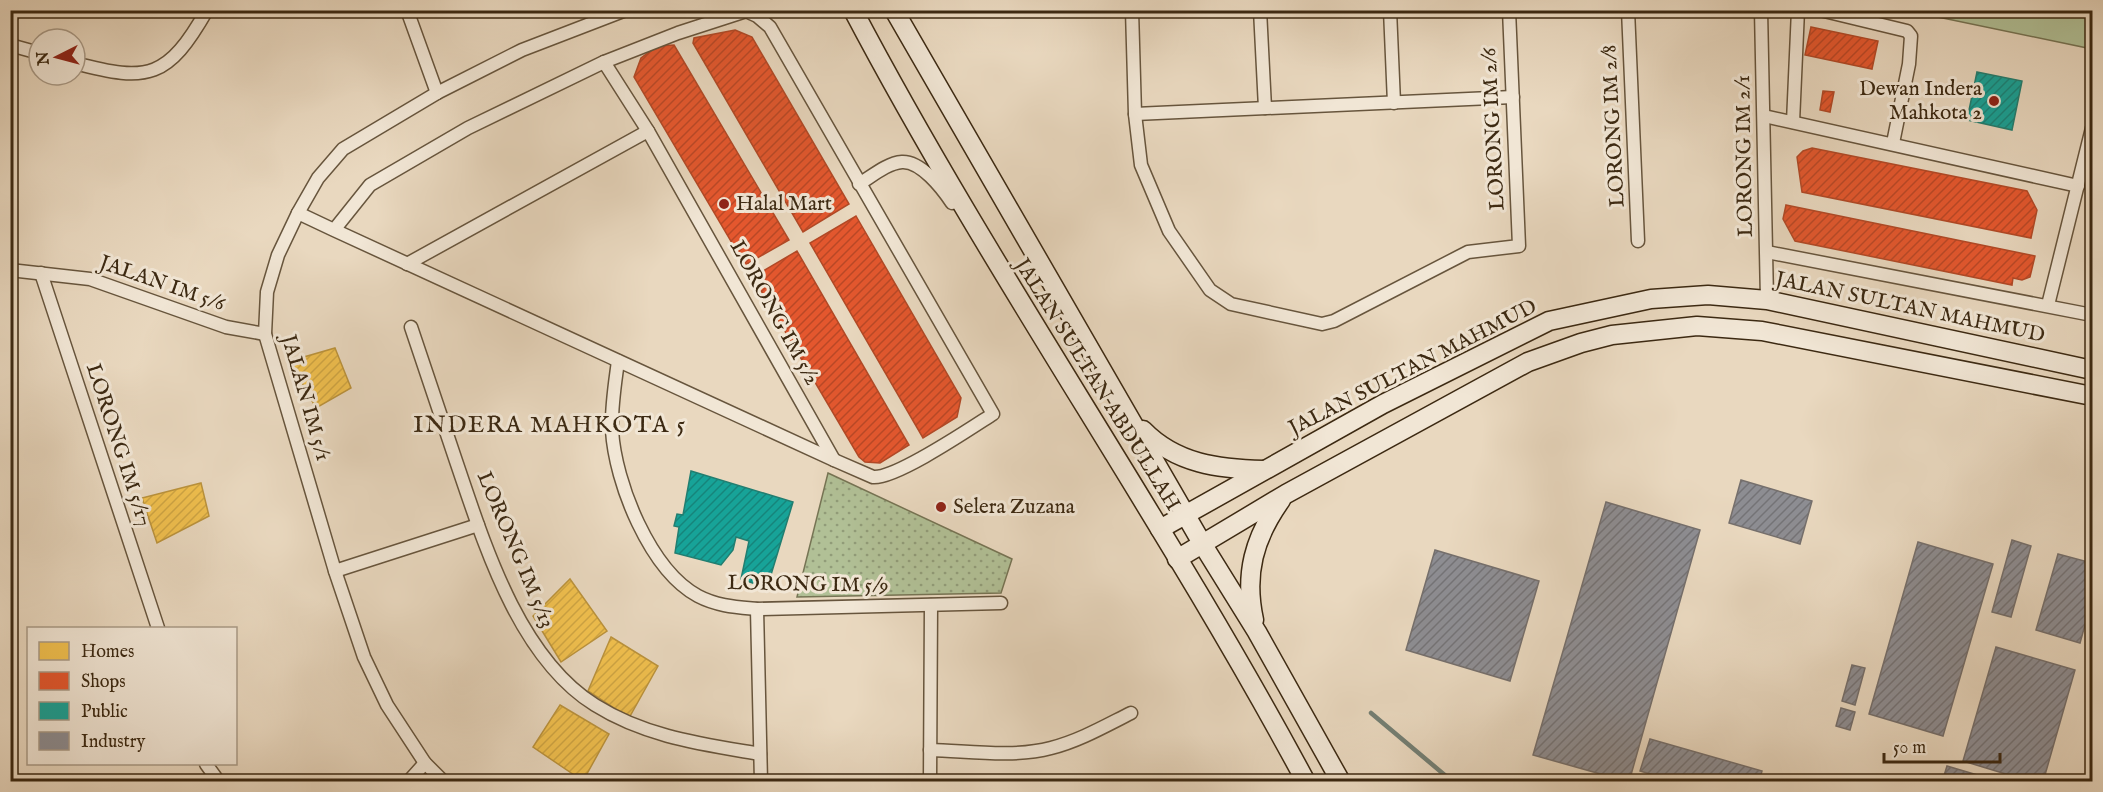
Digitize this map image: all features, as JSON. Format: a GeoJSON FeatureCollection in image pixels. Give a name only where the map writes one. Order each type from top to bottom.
{"type":"FeatureCollection","features":[{"type":"Feature","properties":{"kind":"main road","name":"JALAN SULTAN ABDULLAH"},"geometry":{"type":"LineString","coordinates":[[853,10],[1002,276],[1160,529],[1299,779]]}},
{"type":"Feature","properties":{"kind":"main road","name":"JALAN SULTAN ABDULLAH"},"geometry":{"type":"LineString","coordinates":[[894,10],[1203,545],[1257,632],[1341,782]]}},
{"type":"Feature","properties":{"kind":"main road","name":"JALAN SULTAN MAHMUD"},"geometry":{"type":"LineString","coordinates":[[1160,529],[1383,404],[1549,321],[1651,299],[1708,295],[1767,300],[2092,370]]}},
{"type":"Feature","properties":{"kind":"main road"},"geometry":{"type":"LineString","coordinates":[[1177,559],[1286,494],[1528,362],[1581,343],[1654,329],[1697,326],[1784,334],[2092,396]]}},
{"type":"Feature","properties":{"kind":"main road"},"geometry":{"type":"LineString","coordinates":[[1130,416],[1151,438],[1183,457],[1206,466],[1266,470]]}},
{"type":"Feature","properties":{"kind":"main road"},"geometry":{"type":"LineString","coordinates":[[1257,632],[1250,594],[1252,555],[1262,530],[1286,494]]}},
{"type":"Feature","properties":{"kind":"street"},"geometry":{"type":"LineString","coordinates":[[10,19],[15,10]]}},
{"type":"Feature","properties":{"kind":"street"},"geometry":{"type":"LineString","coordinates":[[87,66],[114,73],[133,74],[154,71],[172,61],[189,42],[207,10]]}},
{"type":"Feature","properties":{"kind":"street"},"geometry":{"type":"LineString","coordinates":[[407,10],[437,93]]}},
{"type":"Feature","properties":{"kind":"street","name":"JALAN IM 5/1"},"geometry":{"type":"LineString","coordinates":[[444,782],[425,763],[387,705],[364,657],[335,572],[265,334],[267,292],[278,255],[298,213],[318,178],[343,149],[437,93],[522,50],[626,10]]}},
{"type":"Feature","properties":{"kind":"street"},"geometry":{"type":"LineString","coordinates":[[1132,10],[1135,114],[1512,97]]}},
{"type":"Feature","properties":{"kind":"street"},"geometry":{"type":"LineString","coordinates":[[1260,10],[1265,108]]}},
{"type":"Feature","properties":{"kind":"street"},"geometry":{"type":"LineString","coordinates":[[1390,10],[1394,103]]}},
{"type":"Feature","properties":{"kind":"street","name":"LORONG IM 2/6"},"geometry":{"type":"LineString","coordinates":[[1135,114],[1141,165],[1169,231],[1210,290],[1231,304],[1322,324],[1334,321],[1468,252],[1519,246],[1509,10]]}},
{"type":"Feature","properties":{"kind":"street","name":"LORONG IM 2/8"},"geometry":{"type":"LineString","coordinates":[[1628,10],[1638,241]]}},
{"type":"Feature","properties":{"kind":"street","name":"LORONG IM 2/1"},"geometry":{"type":"LineString","coordinates":[[1761,10],[1767,300]]}},
{"type":"Feature","properties":{"kind":"street"},"geometry":{"type":"LineString","coordinates":[[1792,122],[1798,10]]}},
{"type":"Feature","properties":{"kind":"street"},"geometry":{"type":"LineString","coordinates":[[1820,10],[1907,31],[1911,36],[1909,64],[1893,143]]}},
{"type":"Feature","properties":{"kind":"street"},"geometry":{"type":"LineString","coordinates":[[298,213],[333,230],[618,361],[876,478],[916,460],[993,414],[770,27],[757,16],[746,11],[678,33],[604,62],[468,128],[370,185],[333,230]]}},
{"type":"Feature","properties":{"kind":"street"},"geometry":{"type":"LineString","coordinates":[[10,45],[27,50]]}},
{"type":"Feature","properties":{"kind":"street","name":"LORONG IM 5/2"},"geometry":{"type":"LineString","coordinates":[[604,62],[648,131],[834,460]]}},
{"type":"Feature","properties":{"kind":"street"},"geometry":{"type":"LineString","coordinates":[[1764,116],[2078,186]]}},
{"type":"Feature","properties":{"kind":"street"},"geometry":{"type":"LineString","coordinates":[[2048,305],[2092,128]]}},
{"type":"Feature","properties":{"kind":"street"},"geometry":{"type":"LineString","coordinates":[[407,264],[648,131]]}},
{"type":"Feature","properties":{"kind":"street"},"geometry":{"type":"LineString","coordinates":[[859,184],[892,164],[902,162],[912,164],[941,186],[1002,276]]}},
{"type":"Feature","properties":{"kind":"street"},"geometry":{"type":"LineString","coordinates":[[1767,252],[2092,315]]}},
{"type":"Feature","properties":{"kind":"street","name":"JALAN IM 5/6"},"geometry":{"type":"LineString","coordinates":[[10,270],[108,283],[173,310],[226,327],[265,334]]}},
{"type":"Feature","properties":{"kind":"street","name":"LORONG IM 5/17"},"geometry":{"type":"LineString","coordinates":[[41,273],[158,627]]}},
{"type":"Feature","properties":{"kind":"street","name":"LORONG IM 5/13"},"geometry":{"type":"LineString","coordinates":[[411,327],[478,525],[517,614],[541,654],[564,681],[595,705],[629,723],[664,736],[760,754]]}},
{"type":"Feature","properties":{"kind":"street","name":"LORONG IM 5/9"},"geometry":{"type":"LineString","coordinates":[[618,361],[613,406],[616,457],[623,485],[652,550],[680,584],[720,605],[757,609],[1001,603]]}},
{"type":"Feature","properties":{"kind":"street"},"geometry":{"type":"LineString","coordinates":[[335,572],[478,525]]}},
{"type":"Feature","properties":{"kind":"street"},"geometry":{"type":"LineString","coordinates":[[930,782],[931,606]]}},
{"type":"Feature","properties":{"kind":"street"},"geometry":{"type":"LineString","coordinates":[[757,609],[761,782]]}},
{"type":"Feature","properties":{"kind":"street"},"geometry":{"type":"LineString","coordinates":[[930,750],[1024,753],[1049,749],[1072,742],[1131,713]]}},
{"type":"Feature","properties":{"kind":"street"},"geometry":{"type":"LineString","coordinates":[[408,782],[425,763]]}},
{"type":"Feature","properties":{"kind":"street"},"geometry":{"type":"LineString","coordinates":[[207,765],[219,782]]}},
{"type":"Feature","properties":{"kind":"green space"},"geometry":{"type":"Polygon","coordinates":[[[1909,11],[2092,11],[2092,49],[1909,11]]]}},
{"type":"Feature","properties":{"kind":"green space"},"geometry":{"type":"Polygon","coordinates":[[[828,473],[1012,559],[1001,593],[797,597],[828,473]]]}},
{"type":"Feature","properties":{"kind":"building: Homes"},"geometry":{"type":"Polygon","coordinates":[[[335,348],[351,388],[316,408],[290,361],[335,348]]]}},
{"type":"Feature","properties":{"kind":"building: Homes"},"geometry":{"type":"Polygon","coordinates":[[[201,483],[209,516],[157,543],[142,498],[201,483]]]}},
{"type":"Feature","properties":{"kind":"building: Homes"},"geometry":{"type":"Polygon","coordinates":[[[570,579],[607,631],[561,662],[533,616],[570,579]]]}},
{"type":"Feature","properties":{"kind":"building: Homes"},"geometry":{"type":"Polygon","coordinates":[[[611,637],[658,666],[629,718],[588,691],[611,637]]]}},
{"type":"Feature","properties":{"kind":"building: Homes"},"geometry":{"type":"Polygon","coordinates":[[[560,705],[609,734],[583,781],[533,747],[560,705]]]}},
{"type":"Feature","properties":{"kind":"building: Homes"},"geometry":{"type":"Polygon","coordinates":[[[851,779],[910,781],[910,782],[851,782],[851,779]]]}},
{"type":"Feature","properties":{"kind":"building: Shops"},"geometry":{"type":"Polygon","coordinates":[[[1811,27],[1878,41],[1872,69],[1805,55],[1811,27]]]}},
{"type":"Feature","properties":{"kind":"building: Shops"},"geometry":{"type":"Polygon","coordinates":[[[735,30],[752,37],[849,204],[803,232],[693,43],[694,38],[735,30]]]}},
{"type":"Feature","properties":{"kind":"building: Shops"},"geometry":{"type":"Polygon","coordinates":[[[674,45],[789,240],[745,265],[634,77],[641,58],[657,46],[674,45]]]}},
{"type":"Feature","properties":{"kind":"building: Shops"},"geometry":{"type":"Polygon","coordinates":[[[1823,91],[1834,92],[1830,112],[1820,110],[1823,91]]]}},
{"type":"Feature","properties":{"kind":"building: Shops"},"geometry":{"type":"Polygon","coordinates":[[[1812,148],[2027,191],[2037,210],[2031,238],[1802,192],[1797,157],[1803,151],[1812,148]]]}},
{"type":"Feature","properties":{"kind":"building: Shops"},"geometry":{"type":"Polygon","coordinates":[[[1786,205],[2035,256],[2030,277],[2022,280],[2013,278],[2012,285],[1795,241],[1783,219],[1786,205]]]}},
{"type":"Feature","properties":{"kind":"building: Shops"},"geometry":{"type":"Polygon","coordinates":[[[856,216],[961,398],[957,417],[923,438],[810,243],[856,216]]]}},
{"type":"Feature","properties":{"kind":"building: Shops"},"geometry":{"type":"Polygon","coordinates":[[[797,251],[909,445],[880,463],[865,462],[859,457],[753,277],[797,251]]]}},
{"type":"Feature","properties":{"kind":"building: Public","name":"Dewan Indera Mahkota 2"},"geometry":{"type":"Polygon","coordinates":[[[1977,72],[2022,81],[2012,130],[1967,120],[1977,72]]]}},
{"type":"Feature","properties":{"kind":"building: Public"},"geometry":{"type":"Polygon","coordinates":[[[691,471],[793,502],[767,588],[741,579],[749,541],[736,537],[733,550],[721,565],[675,553],[679,527],[674,526],[677,514],[683,515],[691,471]]]}},
{"type":"Feature","properties":{"kind":"building: Industry"},"geometry":{"type":"Polygon","coordinates":[[[1741,480],[1812,501],[1800,544],[1729,523],[1741,480]]]}},
{"type":"Feature","properties":{"kind":"building: Industry"},"geometry":{"type":"Polygon","coordinates":[[[1606,502],[1700,530],[1629,782],[1533,755],[1606,502]]]}},
{"type":"Feature","properties":{"kind":"building: Industry"},"geometry":{"type":"Polygon","coordinates":[[[2012,540],[2031,546],[2011,617],[1992,612],[2012,540]]]}},
{"type":"Feature","properties":{"kind":"building: Industry"},"geometry":{"type":"Polygon","coordinates":[[[1918,542],[1993,564],[1943,736],[1869,714],[1918,542]]]}},
{"type":"Feature","properties":{"kind":"building: Industry"},"geometry":{"type":"Polygon","coordinates":[[[1435,550],[1539,581],[1510,681],[1406,650],[1435,550]]]}},
{"type":"Feature","properties":{"kind":"building: Industry"},"geometry":{"type":"Polygon","coordinates":[[[2058,554],[2092,563],[2092,600],[2080,643],[2036,630],[2058,554]]]}},
{"type":"Feature","properties":{"kind":"building: Industry"},"geometry":{"type":"Polygon","coordinates":[[[1996,647],[2075,670],[2043,782],[2032,782],[1963,761],[1996,647]]]}},
{"type":"Feature","properties":{"kind":"building: Industry"},"geometry":{"type":"Polygon","coordinates":[[[1852,665],[1865,668],[1855,705],[1842,701],[1852,665]]]}},
{"type":"Feature","properties":{"kind":"building: Industry"},"geometry":{"type":"Polygon","coordinates":[[[1841,708],[1855,712],[1850,730],[1836,726],[1841,708]]]}},
{"type":"Feature","properties":{"kind":"building: Industry"},"geometry":{"type":"Polygon","coordinates":[[[1650,739],[1762,771],[1759,782],[1658,782],[1660,777],[1640,771],[1650,739]]]}},
{"type":"Feature","properties":{"kind":"building: Industry"},"geometry":{"type":"Polygon","coordinates":[[[1947,766],[2001,782],[1942,782],[1947,766]]]}},
{"type":"Feature","properties":{"kind":"waterway"},"geometry":{"type":"LineString","coordinates":[[1371,713],[1453,782]]}},
{"type":"Feature","properties":{"kind":"place","name":"Dewan Indera Mahkota 2"},"geometry":{"type":"Point","coordinates":[1994,101]}},
{"type":"Feature","properties":{"kind":"place","name":"Halal Mart"},"geometry":{"type":"Point","coordinates":[724,204]}},
{"type":"Feature","properties":{"kind":"place","name":"Selera Zuzana"},"geometry":{"type":"Point","coordinates":[941,507]}},
{"type":"Feature","properties":{"kind":"district","name":"INDERA MAHKOTA 5"},"geometry":{"type":"Point","coordinates":[550,425]}}]}
